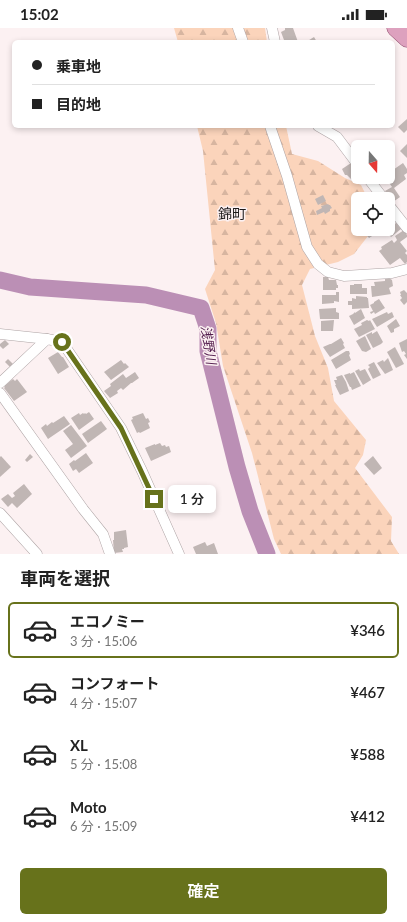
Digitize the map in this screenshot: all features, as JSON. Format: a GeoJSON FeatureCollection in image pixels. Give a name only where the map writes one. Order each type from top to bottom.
{"type":"FeatureCollection","features":[{"type":"Feature","properties":{"kind":"main road"},"geometry":{"type":"LineString","coordinates":[[395,28],[407,39]]}},
{"type":"Feature","properties":{"kind":"street"},"geometry":{"type":"LineString","coordinates":[[238,28],[242,40]]}},
{"type":"Feature","properties":{"kind":"street"},"geometry":{"type":"LineString","coordinates":[[272,28],[275,40]]}},
{"type":"Feature","properties":{"kind":"street"},"geometry":{"type":"LineString","coordinates":[[271,128],[287,176],[307,247],[318,264],[328,272],[344,276],[392,273],[407,269]]}},
{"type":"Feature","properties":{"kind":"street"},"geometry":{"type":"LineString","coordinates":[[321,128],[337,138],[351,156]]}},
{"type":"Feature","properties":{"kind":"street"},"geometry":{"type":"LineString","coordinates":[[372,184],[379,192]]}},
{"type":"Feature","properties":{"kind":"street"},"geometry":{"type":"LineString","coordinates":[[395,213],[407,228]]}},
{"type":"Feature","properties":{"kind":"street"},"geometry":{"type":"LineString","coordinates":[[0,334],[62,342],[121,428],[179,554]]}},
{"type":"Feature","properties":{"kind":"street"},"geometry":{"type":"LineString","coordinates":[[0,383],[47,339]]}},
{"type":"Feature","properties":{"kind":"street"},"geometry":{"type":"LineString","coordinates":[[0,393],[103,534],[110,554]]}},
{"type":"Feature","properties":{"kind":"street"},"geometry":{"type":"LineString","coordinates":[[0,513],[37,554]]}},
{"type":"Feature","properties":{"kind":"green space"},"geometry":{"type":"Polygon","coordinates":[[[174,28],[265,28],[267,40],[177,40],[174,28]]]}},
{"type":"Feature","properties":{"kind":"green space"},"geometry":{"type":"Polygon","coordinates":[[[197,128],[286,128],[292,154],[318,161],[351,181],[351,184],[361,185],[364,192],[351,192],[351,236],[368,236],[354,254],[338,262],[310,269],[302,285],[315,336],[328,368],[334,401],[366,440],[363,455],[355,468],[392,517],[391,541],[399,554],[281,554],[274,539],[252,453],[223,366],[216,323],[205,289],[215,270],[203,151],[197,128]]]}},
{"type":"Feature","properties":{"kind":"building"},"geometry":{"type":"Polygon","coordinates":[[[285,28],[293,28],[297,40],[284,40],[281,32],[285,30],[285,28]]]}},
{"type":"Feature","properties":{"kind":"building"},"geometry":{"type":"Polygon","coordinates":[[[407,119],[407,130],[404,133],[398,127],[407,119]]]}},
{"type":"Feature","properties":{"kind":"building"},"geometry":{"type":"Polygon","coordinates":[[[407,144],[407,158],[400,151],[407,144]]]}},
{"type":"Feature","properties":{"kind":"building"},"geometry":{"type":"Polygon","coordinates":[[[351,163],[351,179],[345,175],[342,169],[351,163]]]}},
{"type":"Feature","properties":{"kind":"building"},"geometry":{"type":"Polygon","coordinates":[[[403,163],[407,169],[407,173],[404,175],[406,179],[394,188],[400,197],[395,201],[395,192],[385,191],[392,187],[390,184],[395,184],[395,169],[403,163]]]}},
{"type":"Feature","properties":{"kind":"building"},"geometry":{"type":"Polygon","coordinates":[[[323,195],[326,201],[318,205],[315,199],[323,195]]]}},
{"type":"Feature","properties":{"kind":"building"},"geometry":{"type":"Polygon","coordinates":[[[328,204],[332,208],[330,211],[325,214],[324,212],[317,215],[316,211],[322,208],[321,206],[328,204]]]}},
{"type":"Feature","properties":{"kind":"building"},"geometry":{"type":"Polygon","coordinates":[[[396,223],[401,229],[395,234],[396,223]]]}},
{"type":"Feature","properties":{"kind":"building"},"geometry":{"type":"Polygon","coordinates":[[[404,230],[407,235],[407,237],[400,242],[407,251],[405,253],[407,255],[407,262],[405,264],[400,258],[390,265],[379,251],[382,249],[381,247],[392,240],[394,243],[397,240],[395,236],[404,230]]]}},
{"type":"Feature","properties":{"kind":"building"},"geometry":{"type":"Polygon","coordinates":[[[323,277],[328,277],[329,280],[336,280],[338,288],[336,288],[336,290],[323,290],[323,277]]]}},
{"type":"Feature","properties":{"kind":"building"},"geometry":{"type":"Polygon","coordinates":[[[389,278],[392,280],[393,286],[389,288],[391,294],[372,297],[371,286],[375,286],[374,282],[385,281],[385,279],[389,278]]]}},
{"type":"Feature","properties":{"kind":"building"},"geometry":{"type":"Polygon","coordinates":[[[362,284],[362,288],[367,288],[367,294],[350,294],[350,285],[362,284]]]}},
{"type":"Feature","properties":{"kind":"building"},"geometry":{"type":"Polygon","coordinates":[[[404,290],[407,293],[407,302],[404,305],[400,300],[402,298],[400,292],[404,290]]]}},
{"type":"Feature","properties":{"kind":"building"},"geometry":{"type":"Polygon","coordinates":[[[336,292],[339,292],[339,302],[334,301],[334,303],[322,304],[322,295],[336,295],[336,292]]]}},
{"type":"Feature","properties":{"kind":"building"},"geometry":{"type":"Polygon","coordinates":[[[356,296],[367,297],[369,308],[352,309],[352,305],[348,305],[348,301],[352,301],[352,298],[356,299],[356,296]]]}},
{"type":"Feature","properties":{"kind":"building"},"geometry":{"type":"Polygon","coordinates":[[[379,299],[385,308],[375,314],[374,312],[371,314],[370,312],[373,311],[370,305],[379,299]]]}},
{"type":"Feature","properties":{"kind":"building"},"geometry":{"type":"Polygon","coordinates":[[[336,308],[336,312],[339,313],[339,319],[320,319],[319,309],[336,308]]]}},
{"type":"Feature","properties":{"kind":"building"},"geometry":{"type":"Polygon","coordinates":[[[361,309],[365,318],[354,325],[349,316],[361,309]]]}},
{"type":"Feature","properties":{"kind":"building"},"geometry":{"type":"Polygon","coordinates":[[[387,312],[388,314],[392,312],[394,317],[377,327],[372,319],[387,312]]]}},
{"type":"Feature","properties":{"kind":"building"},"geometry":{"type":"Polygon","coordinates":[[[396,319],[400,326],[394,329],[394,332],[391,333],[387,326],[396,319]]]}},
{"type":"Feature","properties":{"kind":"building"},"geometry":{"type":"Polygon","coordinates":[[[334,320],[333,331],[321,331],[321,321],[334,320]]]}},
{"type":"Feature","properties":{"kind":"building"},"geometry":{"type":"Polygon","coordinates":[[[370,320],[375,329],[359,337],[354,329],[362,325],[361,323],[370,320]]]}},
{"type":"Feature","properties":{"kind":"building"},"geometry":{"type":"Polygon","coordinates":[[[377,331],[383,342],[373,348],[366,335],[377,331]]]}},
{"type":"Feature","properties":{"kind":"building"},"geometry":{"type":"Polygon","coordinates":[[[365,336],[371,349],[366,352],[362,351],[356,341],[365,336]]]}},
{"type":"Feature","properties":{"kind":"building"},"geometry":{"type":"Polygon","coordinates":[[[341,338],[345,348],[330,357],[323,347],[341,338]]]}},
{"type":"Feature","properties":{"kind":"building"},"geometry":{"type":"Polygon","coordinates":[[[407,339],[407,359],[404,355],[406,354],[404,351],[402,352],[399,343],[407,339]]]}},
{"type":"Feature","properties":{"kind":"building"},"geometry":{"type":"Polygon","coordinates":[[[5,340],[9,344],[3,349],[0,344],[5,340]]]}},
{"type":"Feature","properties":{"kind":"building"},"geometry":{"type":"Polygon","coordinates":[[[395,347],[404,364],[396,368],[387,352],[395,347]]]}},
{"type":"Feature","properties":{"kind":"building"},"geometry":{"type":"Polygon","coordinates":[[[346,351],[349,351],[351,360],[336,369],[331,360],[346,351]]]}},
{"type":"Feature","properties":{"kind":"building"},"geometry":{"type":"Polygon","coordinates":[[[58,352],[69,367],[58,374],[48,358],[58,352]]]}},
{"type":"Feature","properties":{"kind":"building"},"geometry":{"type":"Polygon","coordinates":[[[388,358],[393,370],[385,374],[377,363],[383,360],[384,362],[388,358]]]}},
{"type":"Feature","properties":{"kind":"building"},"geometry":{"type":"Polygon","coordinates":[[[8,359],[13,364],[10,367],[5,362],[8,359]]]}},
{"type":"Feature","properties":{"kind":"building"},"geometry":{"type":"Polygon","coordinates":[[[121,360],[129,367],[111,380],[104,372],[121,360]]]}},
{"type":"Feature","properties":{"kind":"building"},"geometry":{"type":"Polygon","coordinates":[[[374,362],[381,375],[373,379],[368,369],[370,367],[368,365],[374,362]]]}},
{"type":"Feature","properties":{"kind":"building"},"geometry":{"type":"Polygon","coordinates":[[[359,369],[360,371],[365,369],[371,380],[363,385],[355,371],[359,369]]]}},
{"type":"Feature","properties":{"kind":"building"},"geometry":{"type":"Polygon","coordinates":[[[135,372],[139,378],[123,390],[121,388],[117,391],[118,393],[110,398],[104,391],[111,386],[110,384],[123,374],[126,378],[135,372]]]}},
{"type":"Feature","properties":{"kind":"building"},"geometry":{"type":"Polygon","coordinates":[[[354,372],[361,386],[352,390],[344,375],[354,372]]]}},
{"type":"Feature","properties":{"kind":"building"},"geometry":{"type":"Polygon","coordinates":[[[342,375],[349,391],[340,395],[334,380],[337,380],[336,377],[342,375]]]}},
{"type":"Feature","properties":{"kind":"building"},"geometry":{"type":"Polygon","coordinates":[[[13,379],[15,381],[17,379],[27,392],[14,401],[4,388],[4,386],[13,379]]]}},
{"type":"Feature","properties":{"kind":"building"},"geometry":{"type":"Polygon","coordinates":[[[89,412],[94,419],[79,430],[71,418],[79,413],[80,415],[89,412]]]}},
{"type":"Feature","properties":{"kind":"building"},"geometry":{"type":"Polygon","coordinates":[[[143,413],[146,419],[148,418],[150,422],[148,423],[150,428],[137,433],[131,420],[133,419],[132,417],[143,413]]]}},
{"type":"Feature","properties":{"kind":"building"},"geometry":{"type":"Polygon","coordinates":[[[64,416],[70,424],[48,439],[41,428],[46,424],[47,426],[64,416]]]}},
{"type":"Feature","properties":{"kind":"building"},"geometry":{"type":"Polygon","coordinates":[[[101,421],[107,429],[88,443],[82,434],[101,421]]]}},
{"type":"Feature","properties":{"kind":"building"},"geometry":{"type":"Polygon","coordinates":[[[71,425],[87,446],[71,458],[65,450],[73,444],[63,431],[71,425]]]}},
{"type":"Feature","properties":{"kind":"building"},"geometry":{"type":"Polygon","coordinates":[[[160,443],[162,446],[169,446],[171,452],[151,461],[145,448],[160,443]]]}},
{"type":"Feature","properties":{"kind":"building"},"geometry":{"type":"Polygon","coordinates":[[[86,453],[93,463],[79,473],[76,469],[73,471],[69,464],[86,453]]]}},
{"type":"Feature","properties":{"kind":"building"},"geometry":{"type":"Polygon","coordinates":[[[30,454],[33,457],[27,462],[25,460],[30,454]]]}},
{"type":"Feature","properties":{"kind":"building"},"geometry":{"type":"Polygon","coordinates":[[[1,456],[11,467],[0,477],[0,457],[1,456]]]}},
{"type":"Feature","properties":{"kind":"building"},"geometry":{"type":"Polygon","coordinates":[[[373,456],[382,468],[374,475],[364,464],[373,456]]]}},
{"type":"Feature","properties":{"kind":"building"},"geometry":{"type":"Polygon","coordinates":[[[24,484],[32,494],[17,508],[12,503],[8,507],[1,499],[8,494],[12,498],[15,496],[13,493],[24,484]]]}},
{"type":"Feature","properties":{"kind":"building"},"geometry":{"type":"Polygon","coordinates":[[[126,530],[128,547],[122,549],[123,552],[114,553],[114,532],[126,530]]]}},
{"type":"Feature","properties":{"kind":"building"},"geometry":{"type":"Polygon","coordinates":[[[205,542],[207,546],[214,543],[218,554],[196,554],[193,547],[205,542]]]}},
{"type":"Feature","properties":{"kind":"waterway","name":"浅野川"},"geometry":{"type":"LineString","coordinates":[[0,280],[30,287],[146,295],[201,308],[208,329],[208,351],[237,467],[250,511],[267,554]]}},
{"type":"Feature","properties":{"kind":"district","name":"錦町"},"geometry":{"type":"Point","coordinates":[232,214]}},
{"type":"Feature","properties":{"kind":"route"},"geometry":{"type":"LineString","coordinates":[[62,342],[121,428],[154,499]]}}]}
